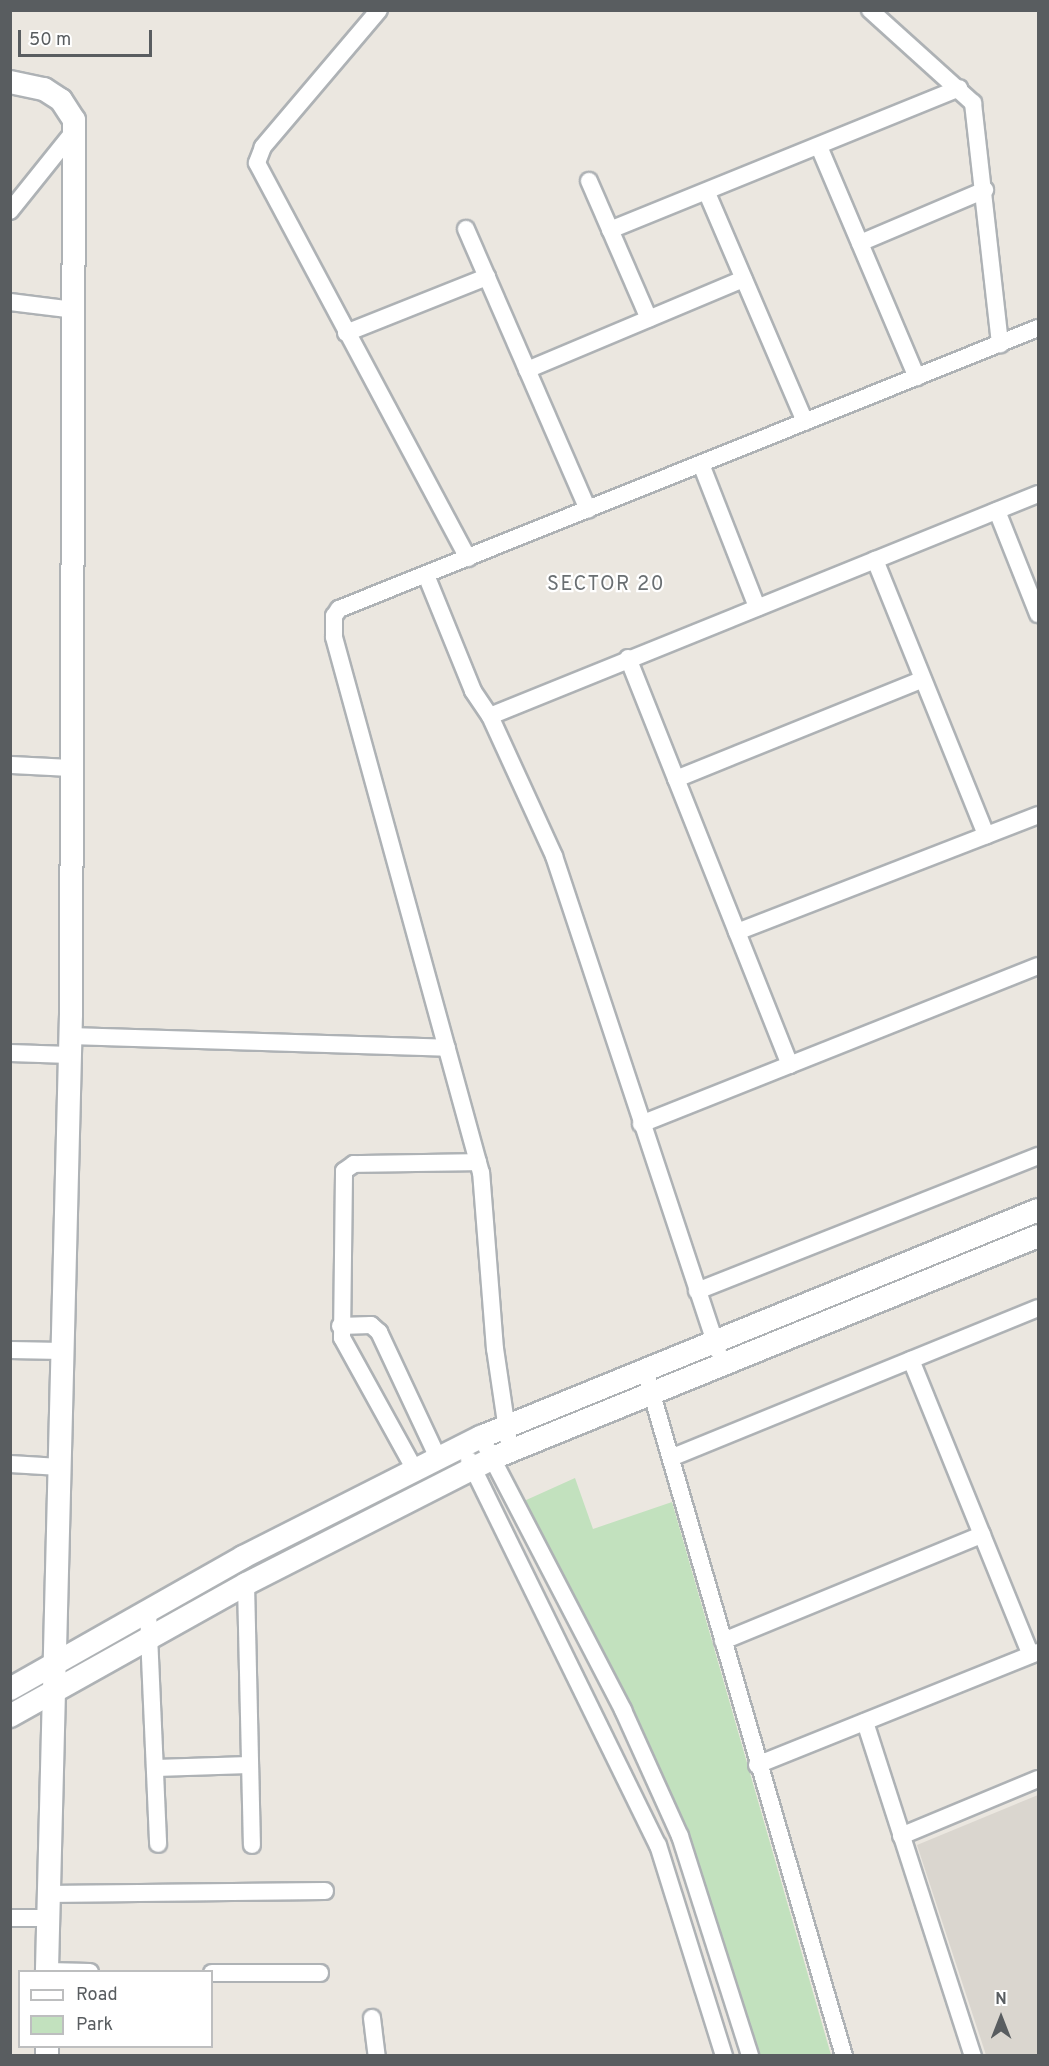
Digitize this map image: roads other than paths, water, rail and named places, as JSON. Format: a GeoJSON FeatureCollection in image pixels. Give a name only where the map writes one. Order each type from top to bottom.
{"type":"FeatureCollection","features":[{"type":"Feature","properties":{"kind":"main road"},"geometry":{"type":"LineString","coordinates":[[10,82],[44,89],[61,100],[70,110],[74,131],[70,1045],[56,1662],[47,1894],[47,1970]]}},
{"type":"Feature","properties":{"kind":"main road"},"geometry":{"type":"LineString","coordinates":[[10,1689],[148,1612],[415,1470],[506,1426],[1038,1210]]}},
{"type":"Feature","properties":{"kind":"main road"},"geometry":{"type":"LineString","coordinates":[[10,1716],[246,1584],[492,1459],[722,1363],[1038,1236]]}},
{"type":"Feature","properties":{"kind":"street"},"geometry":{"type":"LineString","coordinates":[[379,10],[257,158],[258,168],[468,558]]}},
{"type":"Feature","properties":{"kind":"street"},"geometry":{"type":"LineString","coordinates":[[870,10],[959,88],[977,117],[1000,344]]}},
{"type":"Feature","properties":{"kind":"street"},"geometry":{"type":"LineString","coordinates":[[610,230],[820,149],[959,88]]}},
{"type":"Feature","properties":{"kind":"street"},"geometry":{"type":"LineString","coordinates":[[10,212],[74,131]]}},
{"type":"Feature","properties":{"kind":"street"},"geometry":{"type":"LineString","coordinates":[[820,149],[917,377]]}},
{"type":"Feature","properties":{"kind":"street"},"geometry":{"type":"LineString","coordinates":[[589,181],[649,319]]}},
{"type":"Feature","properties":{"kind":"street"},"geometry":{"type":"LineString","coordinates":[[860,243],[985,190]]}},
{"type":"Feature","properties":{"kind":"street"},"geometry":{"type":"LineString","coordinates":[[707,193],[806,422]]}},
{"type":"Feature","properties":{"kind":"street"},"geometry":{"type":"LineString","coordinates":[[466,229],[588,510]]}},
{"type":"Feature","properties":{"kind":"street"},"geometry":{"type":"LineString","coordinates":[[346,333],[487,277]]}},
{"type":"Feature","properties":{"kind":"street"},"geometry":{"type":"LineString","coordinates":[[527,370],[744,279]]}},
{"type":"Feature","properties":{"kind":"street"},"geometry":{"type":"LineString","coordinates":[[10,302],[74,310]]}},
{"type":"Feature","properties":{"kind":"street"},"geometry":{"type":"LineString","coordinates":[[724,2055],[658,1845],[492,1459],[506,1426],[478,1162],[332,624],[339,609],[1038,328]]}},
{"type":"Feature","properties":{"kind":"street"},"geometry":{"type":"LineString","coordinates":[[701,464],[758,607]]}},
{"type":"Feature","properties":{"kind":"street"},"geometry":{"type":"LineString","coordinates":[[490,716],[628,658],[1038,494]]}},
{"type":"Feature","properties":{"kind":"street"},"geometry":{"type":"LineString","coordinates":[[997,511],[1038,614]]}},
{"type":"Feature","properties":{"kind":"street"},"geometry":{"type":"LineString","coordinates":[[875,560],[986,835]]}},
{"type":"Feature","properties":{"kind":"street"},"geometry":{"type":"LineString","coordinates":[[426,575],[473,691],[490,716],[554,856],[722,1363]]}},
{"type":"Feature","properties":{"kind":"street"},"geometry":{"type":"LineString","coordinates":[[628,658],[790,1065]]}},
{"type":"Feature","properties":{"kind":"street"},"geometry":{"type":"LineString","coordinates":[[676,779],[923,679]]}},
{"type":"Feature","properties":{"kind":"street"},"geometry":{"type":"LineString","coordinates":[[10,765],[72,768]]}},
{"type":"Feature","properties":{"kind":"street"},"geometry":{"type":"LineString","coordinates":[[737,932],[1038,815]]}},
{"type":"Feature","properties":{"kind":"street"},"geometry":{"type":"LineString","coordinates":[[641,1124],[1038,966]]}},
{"type":"Feature","properties":{"kind":"street"},"geometry":{"type":"LineString","coordinates":[[10,1053],[70,1045],[447,1048]]}},
{"type":"Feature","properties":{"kind":"street"},"geometry":{"type":"LineString","coordinates":[[697,1291],[1038,1155]]}},
{"type":"Feature","properties":{"kind":"street"},"geometry":{"type":"LineString","coordinates":[[415,1470],[343,1342],[340,1326],[345,1169],[354,1164],[478,1162]]}},
{"type":"Feature","properties":{"kind":"street"},"geometry":{"type":"LineString","coordinates":[[673,1457],[1038,1309]]}},
{"type":"Feature","properties":{"kind":"street"},"geometry":{"type":"LineString","coordinates":[[340,1326],[371,1325],[380,1332],[438,1458]]}},
{"type":"Feature","properties":{"kind":"street"},"geometry":{"type":"LineString","coordinates":[[10,1350],[63,1350]]}},
{"type":"Feature","properties":{"kind":"street"},"geometry":{"type":"LineString","coordinates":[[757,1765],[1035,1653],[982,1535],[911,1360]]}},
{"type":"Feature","properties":{"kind":"street"},"geometry":{"type":"LineString","coordinates":[[645,1370],[673,1457],[757,1765],[844,2055]]}},
{"type":"Feature","properties":{"kind":"street"},"geometry":{"type":"LineString","coordinates":[[472,1442],[492,1459],[623,1710],[680,1836],[750,2055]]}},
{"type":"Feature","properties":{"kind":"street"},"geometry":{"type":"LineString","coordinates":[[10,1464],[60,1467]]}},
{"type":"Feature","properties":{"kind":"street"},"geometry":{"type":"LineString","coordinates":[[723,1641],[982,1535]]}},
{"type":"Feature","properties":{"kind":"street"},"geometry":{"type":"LineString","coordinates":[[246,1584],[252,1845]]}},
{"type":"Feature","properties":{"kind":"street"},"geometry":{"type":"LineString","coordinates":[[148,1612],[158,1844]]}},
{"type":"Feature","properties":{"kind":"street"},"geometry":{"type":"LineString","coordinates":[[865,1722],[973,2055]]}},
{"type":"Feature","properties":{"kind":"street"},"geometry":{"type":"LineString","coordinates":[[156,1768],[249,1765]]}},
{"type":"Feature","properties":{"kind":"street"},"geometry":{"type":"LineString","coordinates":[[901,1836],[1038,1779]]}},
{"type":"Feature","properties":{"kind":"street"},"geometry":{"type":"LineString","coordinates":[[47,1894],[325,1892]]}},
{"type":"Feature","properties":{"kind":"street"},"geometry":{"type":"LineString","coordinates":[[10,1918],[47,1918]]}},
{"type":"Feature","properties":{"kind":"street"},"geometry":{"type":"LineString","coordinates":[[213,1972],[320,1974]]}},
{"type":"Feature","properties":{"kind":"street"},"geometry":{"type":"LineString","coordinates":[[372,2018],[377,2055]]}},
{"type":"Feature","properties":{"kind":"district","name":"SECTOR 20"},"geometry":{"type":"Point","coordinates":[606,585]}}]}
